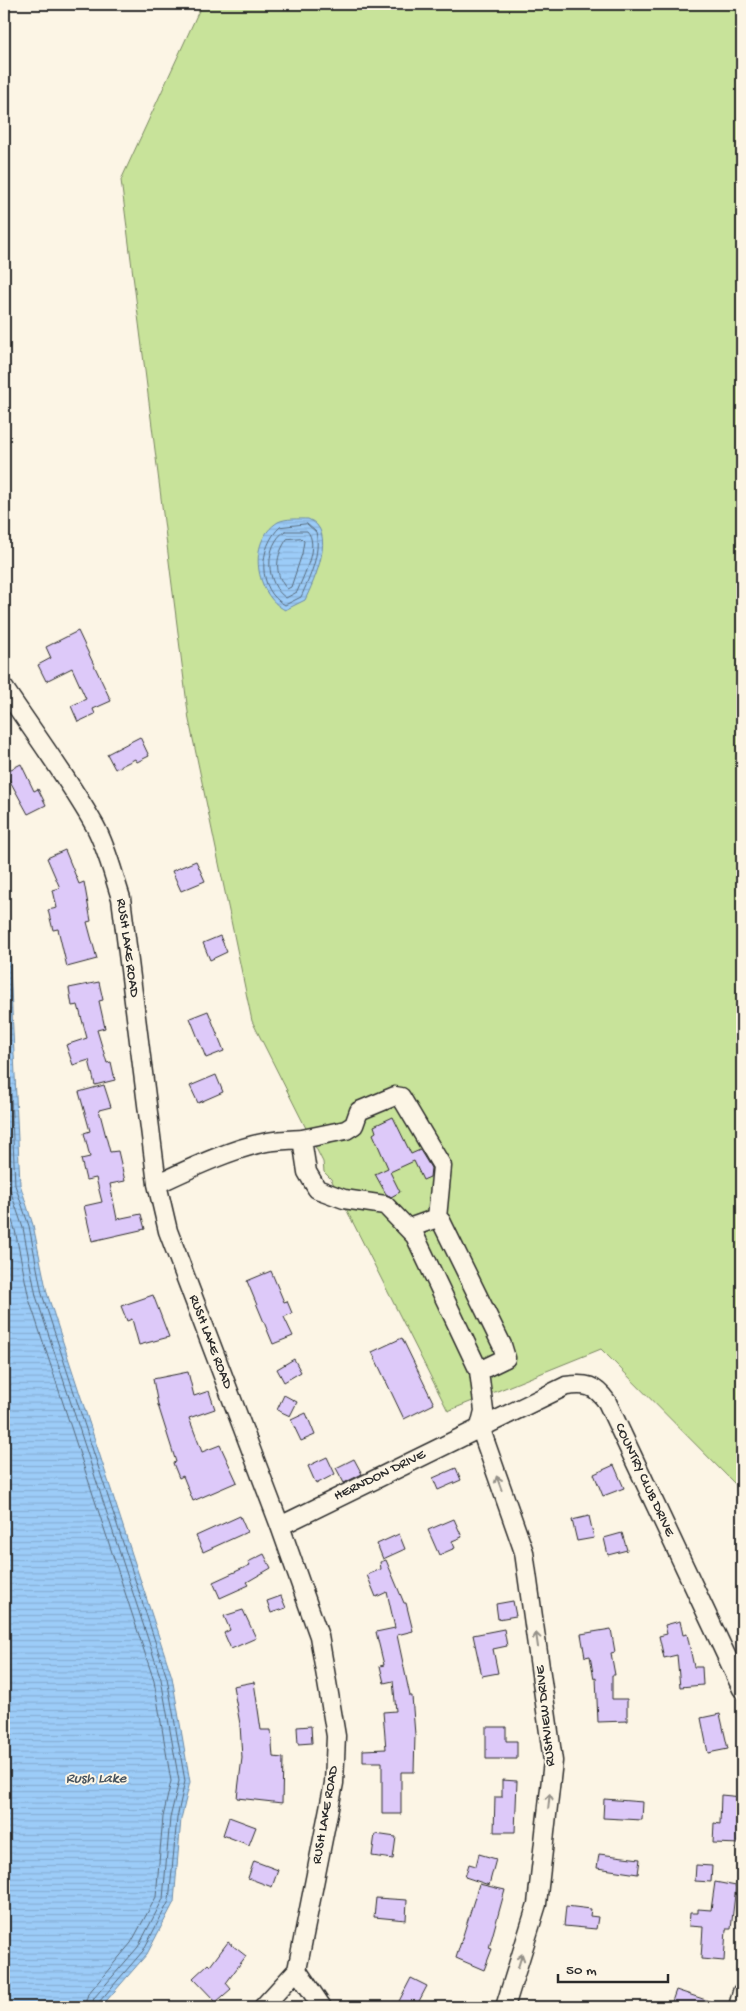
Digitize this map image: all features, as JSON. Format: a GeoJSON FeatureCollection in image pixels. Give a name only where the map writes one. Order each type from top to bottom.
{"type":"FeatureCollection","features":[{"type":"Feature","properties":{"kind":"street","name":"RUSH LAKE ROAD"},"geometry":{"type":"LineString","coordinates":[[4,688],[95,827],[121,898],[157,1184],[168,1231],[280,1526],[319,1636],[336,1736],[334,1782],[297,1970]]}},
{"type":"Feature","properties":{"kind":"street"},"geometry":{"type":"LineString","coordinates":[[157,1184],[186,1170],[251,1146],[275,1141],[302,1139],[346,1130],[354,1125],[359,1111],[395,1096],[401,1097],[442,1166],[437,1218],[441,1222],[506,1353],[506,1358],[479,1370]]}},
{"type":"Feature","properties":{"kind":"street"},"geometry":{"type":"LineString","coordinates":[[302,1139],[307,1172],[317,1189],[344,1199],[385,1206],[409,1228],[441,1288],[479,1370],[484,1411],[480,1427]]}},
{"type":"Feature","properties":{"kind":"street"},"geometry":{"type":"LineString","coordinates":[[409,1228],[437,1218]]}},
{"type":"Feature","properties":{"kind":"street","name":"COUNTRY CLUB DRIVE"},"geometry":{"type":"LineString","coordinates":[[480,1427],[566,1386],[579,1384],[599,1391],[607,1402],[742,1689]]}},
{"type":"Feature","properties":{"kind":"street","name":"HERNDON DRIVE"},"geometry":{"type":"LineString","coordinates":[[280,1526],[480,1427]]}},
{"type":"Feature","properties":{"kind":"street","name":"RUSHVIEW DRIVE"},"geometry":{"type":"LineString","coordinates":[[480,1427],[524,1552],[553,1761],[537,1904],[505,2007]]}},
{"type":"Feature","properties":{"kind":"street"},"geometry":{"type":"LineString","coordinates":[[264,2007],[297,1970],[322,2007]]}},
{"type":"Feature","properties":{"kind":"street"},"geometry":{"type":"LineString","coordinates":[[738,2007],[742,1992]]}},
{"type":"Feature","properties":{"kind":"green space"},"geometry":{"type":"Polygon","coordinates":[[[202,4],[742,4],[742,1491],[601,1349],[448,1411],[331,1179],[324,1172],[323,1162],[252,1021],[189,720],[121,180],[202,4]]]}},
{"type":"Feature","properties":{"kind":"water"},"geometry":{"type":"Polygon","coordinates":[[[289,519],[308,519],[317,525],[323,544],[318,569],[305,600],[285,610],[275,603],[267,593],[262,581],[259,555],[262,542],[268,531],[278,522],[289,519]]]}},
{"type":"Feature","properties":{"kind":"water","name":"Rush Lake"},"geometry":{"type":"Polygon","coordinates":[[[4,901],[8,922],[20,1184],[33,1225],[47,1293],[172,1677],[190,1782],[181,1819],[174,1902],[147,1954],[101,2007],[4,2007],[4,901]]]}},
{"type":"Feature","properties":{"kind":"building"},"geometry":{"type":"Polygon","coordinates":[[[78,631],[111,701],[93,709],[95,714],[78,722],[71,706],[86,699],[72,668],[46,681],[38,665],[51,658],[46,647],[78,631]]]}},
{"type":"Feature","properties":{"kind":"building"},"geometry":{"type":"Polygon","coordinates":[[[140,737],[149,756],[137,762],[135,759],[115,769],[107,754],[140,737]]]}},
{"type":"Feature","properties":{"kind":"building"},"geometry":{"type":"Polygon","coordinates":[[[21,764],[34,791],[38,789],[46,805],[28,814],[5,772],[21,764]]]}},
{"type":"Feature","properties":{"kind":"building"},"geometry":{"type":"Polygon","coordinates":[[[65,850],[79,884],[84,882],[91,921],[87,922],[97,959],[67,967],[58,929],[53,930],[48,910],[57,908],[53,890],[60,888],[47,858],[65,850]]]}},
{"type":"Feature","properties":{"kind":"building"},"geometry":{"type":"Polygon","coordinates":[[[196,861],[205,881],[181,891],[172,871],[196,861]]]}},
{"type":"Feature","properties":{"kind":"building"},"geometry":{"type":"Polygon","coordinates":[[[220,936],[227,952],[210,960],[203,943],[220,936]]]}},
{"type":"Feature","properties":{"kind":"building"},"geometry":{"type":"Polygon","coordinates":[[[99,982],[103,1000],[99,1001],[105,1028],[97,1030],[107,1063],[111,1062],[115,1080],[95,1085],[89,1060],[73,1065],[66,1045],[87,1038],[78,1005],[72,1006],[69,988],[99,982]]]}},
{"type":"Feature","properties":{"kind":"building"},"geometry":{"type":"Polygon","coordinates":[[[208,1011],[224,1051],[206,1058],[190,1018],[208,1011]]]}},
{"type":"Feature","properties":{"kind":"building"},"geometry":{"type":"Polygon","coordinates":[[[216,1075],[223,1092],[198,1103],[190,1086],[216,1075]]]}},
{"type":"Feature","properties":{"kind":"building"},"geometry":{"type":"Polygon","coordinates":[[[104,1085],[111,1107],[99,1110],[110,1152],[118,1151],[125,1181],[110,1184],[117,1219],[141,1214],[145,1229],[92,1241],[84,1206],[102,1202],[96,1178],[86,1180],[81,1159],[90,1157],[84,1133],[90,1131],[79,1092],[104,1085]]]}},
{"type":"Feature","properties":{"kind":"building"},"geometry":{"type":"Polygon","coordinates":[[[393,1117],[411,1154],[420,1150],[431,1168],[430,1177],[423,1180],[414,1161],[390,1172],[400,1192],[391,1197],[386,1194],[375,1174],[388,1168],[373,1134],[376,1132],[374,1126],[393,1117]]]}},
{"type":"Feature","properties":{"kind":"building"},"geometry":{"type":"Polygon","coordinates":[[[271,1271],[284,1302],[287,1301],[292,1313],[284,1317],[293,1336],[273,1344],[247,1281],[271,1271]]]}},
{"type":"Feature","properties":{"kind":"building"},"geometry":{"type":"Polygon","coordinates":[[[153,1295],[169,1337],[139,1345],[132,1319],[127,1321],[121,1306],[153,1295]]]}},
{"type":"Feature","properties":{"kind":"building"},"geometry":{"type":"Polygon","coordinates":[[[402,1338],[434,1404],[404,1419],[372,1352],[402,1338]]]}},
{"type":"Feature","properties":{"kind":"building"},"geometry":{"type":"Polygon","coordinates":[[[294,1359],[301,1372],[284,1382],[277,1369],[294,1359]]]}},
{"type":"Feature","properties":{"kind":"building"},"geometry":{"type":"Polygon","coordinates":[[[188,1372],[194,1396],[209,1391],[215,1409],[189,1418],[202,1452],[220,1445],[237,1482],[193,1501],[183,1476],[179,1478],[173,1463],[176,1462],[158,1405],[153,1379],[188,1372]]]}},
{"type":"Feature","properties":{"kind":"building"},"geometry":{"type":"Polygon","coordinates":[[[284,1395],[297,1402],[290,1416],[277,1410],[284,1395]]]}},
{"type":"Feature","properties":{"kind":"building"},"geometry":{"type":"Polygon","coordinates":[[[306,1413],[315,1435],[301,1441],[291,1420],[306,1413]]]}},
{"type":"Feature","properties":{"kind":"building"},"geometry":{"type":"Polygon","coordinates":[[[327,1457],[335,1474],[316,1484],[308,1466],[327,1457]]]}},
{"type":"Feature","properties":{"kind":"building"},"geometry":{"type":"Polygon","coordinates":[[[354,1459],[362,1474],[344,1483],[336,1468],[354,1459]]]}},
{"type":"Feature","properties":{"kind":"building"},"geometry":{"type":"Polygon","coordinates":[[[614,1465],[624,1488],[603,1496],[594,1474],[614,1465]]]}},
{"type":"Feature","properties":{"kind":"building"},"geometry":{"type":"Polygon","coordinates":[[[456,1468],[461,1480],[438,1490],[433,1478],[456,1468]]]}},
{"type":"Feature","properties":{"kind":"building"},"geometry":{"type":"Polygon","coordinates":[[[240,1516],[247,1532],[203,1552],[196,1536],[240,1516]]]}},
{"type":"Feature","properties":{"kind":"building"},"geometry":{"type":"Polygon","coordinates":[[[589,1516],[594,1538],[577,1541],[572,1520],[589,1516]]]}},
{"type":"Feature","properties":{"kind":"building"},"geometry":{"type":"Polygon","coordinates":[[[454,1519],[462,1537],[452,1541],[455,1548],[439,1555],[428,1530],[454,1519]]]}},
{"type":"Feature","properties":{"kind":"building"},"geometry":{"type":"Polygon","coordinates":[[[622,1533],[627,1550],[608,1555],[604,1538],[622,1533]]]}},
{"type":"Feature","properties":{"kind":"building"},"geometry":{"type":"Polygon","coordinates":[[[399,1534],[405,1549],[383,1559],[377,1544],[399,1534]]]}},
{"type":"Feature","properties":{"kind":"building"},"geometry":{"type":"Polygon","coordinates":[[[264,1554],[271,1568],[247,1582],[249,1585],[220,1598],[213,1582],[250,1565],[248,1562],[264,1554]]]}},
{"type":"Feature","properties":{"kind":"building"},"geometry":{"type":"Polygon","coordinates":[[[386,1560],[404,1603],[406,1603],[413,1631],[397,1635],[410,1696],[412,1696],[415,1735],[414,1772],[401,1772],[401,1814],[382,1814],[382,1762],[363,1762],[363,1750],[386,1749],[383,1712],[396,1711],[393,1681],[384,1683],[380,1666],[384,1665],[376,1632],[395,1628],[387,1592],[376,1597],[367,1575],[381,1569],[380,1562],[386,1560]]]}},
{"type":"Feature","properties":{"kind":"building"},"geometry":{"type":"Polygon","coordinates":[[[281,1596],[286,1608],[271,1613],[267,1601],[281,1596]]]}},
{"type":"Feature","properties":{"kind":"building"},"geometry":{"type":"Polygon","coordinates":[[[513,1601],[516,1616],[498,1619],[496,1604],[513,1601]]]}},
{"type":"Feature","properties":{"kind":"building"},"geometry":{"type":"Polygon","coordinates":[[[243,1610],[256,1638],[231,1649],[224,1633],[230,1630],[224,1616],[243,1610]]]}},
{"type":"Feature","properties":{"kind":"building"},"geometry":{"type":"Polygon","coordinates":[[[680,1621],[683,1635],[687,1634],[694,1667],[702,1667],[703,1685],[680,1687],[677,1655],[664,1658],[659,1636],[667,1634],[665,1625],[680,1621]]]}},
{"type":"Feature","properties":{"kind":"building"},"geometry":{"type":"Polygon","coordinates":[[[504,1629],[507,1646],[493,1649],[498,1673],[482,1676],[473,1635],[504,1629]]]}},
{"type":"Feature","properties":{"kind":"building"},"geometry":{"type":"Polygon","coordinates":[[[611,1629],[615,1652],[611,1653],[615,1675],[612,1675],[612,1699],[627,1699],[627,1721],[598,1722],[596,1678],[594,1679],[590,1656],[585,1657],[581,1634],[611,1629]]]}},
{"type":"Feature","properties":{"kind":"building"},"geometry":{"type":"Polygon","coordinates":[[[254,1682],[261,1730],[271,1730],[273,1757],[283,1758],[282,1803],[237,1798],[242,1758],[240,1724],[233,1686],[254,1682]]]}},
{"type":"Feature","properties":{"kind":"building"},"geometry":{"type":"Polygon","coordinates":[[[720,1714],[728,1749],[708,1753],[701,1718],[720,1714]]]}},
{"type":"Feature","properties":{"kind":"building"},"geometry":{"type":"Polygon","coordinates":[[[311,1726],[312,1743],[298,1744],[297,1727],[311,1726]]]}},
{"type":"Feature","properties":{"kind":"building"},"geometry":{"type":"Polygon","coordinates":[[[486,1727],[506,1727],[506,1741],[517,1741],[517,1759],[486,1759],[486,1727]]]}},
{"type":"Feature","properties":{"kind":"building"},"geometry":{"type":"Polygon","coordinates":[[[502,1780],[517,1781],[515,1832],[494,1832],[495,1797],[502,1797],[502,1780]]]}},
{"type":"Feature","properties":{"kind":"building"},"geometry":{"type":"Polygon","coordinates":[[[721,1795],[742,1797],[741,1844],[713,1843],[714,1823],[720,1824],[721,1795]]]}},
{"type":"Feature","properties":{"kind":"building"},"geometry":{"type":"Polygon","coordinates":[[[604,1799],[643,1802],[642,1820],[603,1818],[604,1799]]]}},
{"type":"Feature","properties":{"kind":"building"},"geometry":{"type":"Polygon","coordinates":[[[229,1817],[256,1827],[249,1845],[223,1835],[229,1817]]]}},
{"type":"Feature","properties":{"kind":"building"},"geometry":{"type":"Polygon","coordinates":[[[375,1834],[396,1837],[393,1859],[372,1856],[375,1834]]]}},
{"type":"Feature","properties":{"kind":"building"},"geometry":{"type":"Polygon","coordinates":[[[479,1854],[496,1859],[489,1885],[465,1877],[469,1864],[476,1866],[479,1854]]]}},
{"type":"Feature","properties":{"kind":"building"},"geometry":{"type":"Polygon","coordinates":[[[599,1854],[640,1859],[638,1874],[597,1868],[599,1854]]]}},
{"type":"Feature","properties":{"kind":"building"},"geometry":{"type":"Polygon","coordinates":[[[254,1861],[278,1870],[272,1887],[248,1878],[254,1861]]]}},
{"type":"Feature","properties":{"kind":"building"},"geometry":{"type":"Polygon","coordinates":[[[696,1865],[712,1866],[711,1882],[695,1881],[696,1865]]]}},
{"type":"Feature","properties":{"kind":"building"},"geometry":{"type":"Polygon","coordinates":[[[715,1882],[736,1886],[731,1929],[726,1929],[724,1961],[701,1959],[703,1927],[689,1926],[690,1913],[698,1913],[698,1909],[711,1910],[715,1882]]]}},
{"type":"Feature","properties":{"kind":"building"},"geometry":{"type":"Polygon","coordinates":[[[479,1884],[505,1890],[489,1948],[492,1949],[484,1970],[456,1958],[479,1884]]]}},
{"type":"Feature","properties":{"kind":"building"},"geometry":{"type":"Polygon","coordinates":[[[376,1898],[407,1900],[406,1920],[374,1917],[376,1898]]]}},
{"type":"Feature","properties":{"kind":"building"},"geometry":{"type":"Polygon","coordinates":[[[566,1906],[591,1909],[590,1916],[598,1917],[596,1929],[564,1926],[566,1906]]]}},
{"type":"Feature","properties":{"kind":"building"},"geometry":{"type":"Polygon","coordinates":[[[228,1942],[246,1956],[226,1983],[231,1989],[216,2002],[193,1978],[208,1964],[210,1966],[228,1942]]]}},
{"type":"Feature","properties":{"kind":"building"},"geometry":{"type":"Polygon","coordinates":[[[411,1978],[427,1986],[416,2007],[396,2007],[411,1978]]]}},
{"type":"Feature","properties":{"kind":"building"},"geometry":{"type":"Polygon","coordinates":[[[676,1990],[721,2005],[720,2007],[670,2007],[676,1990]]]}}]}
